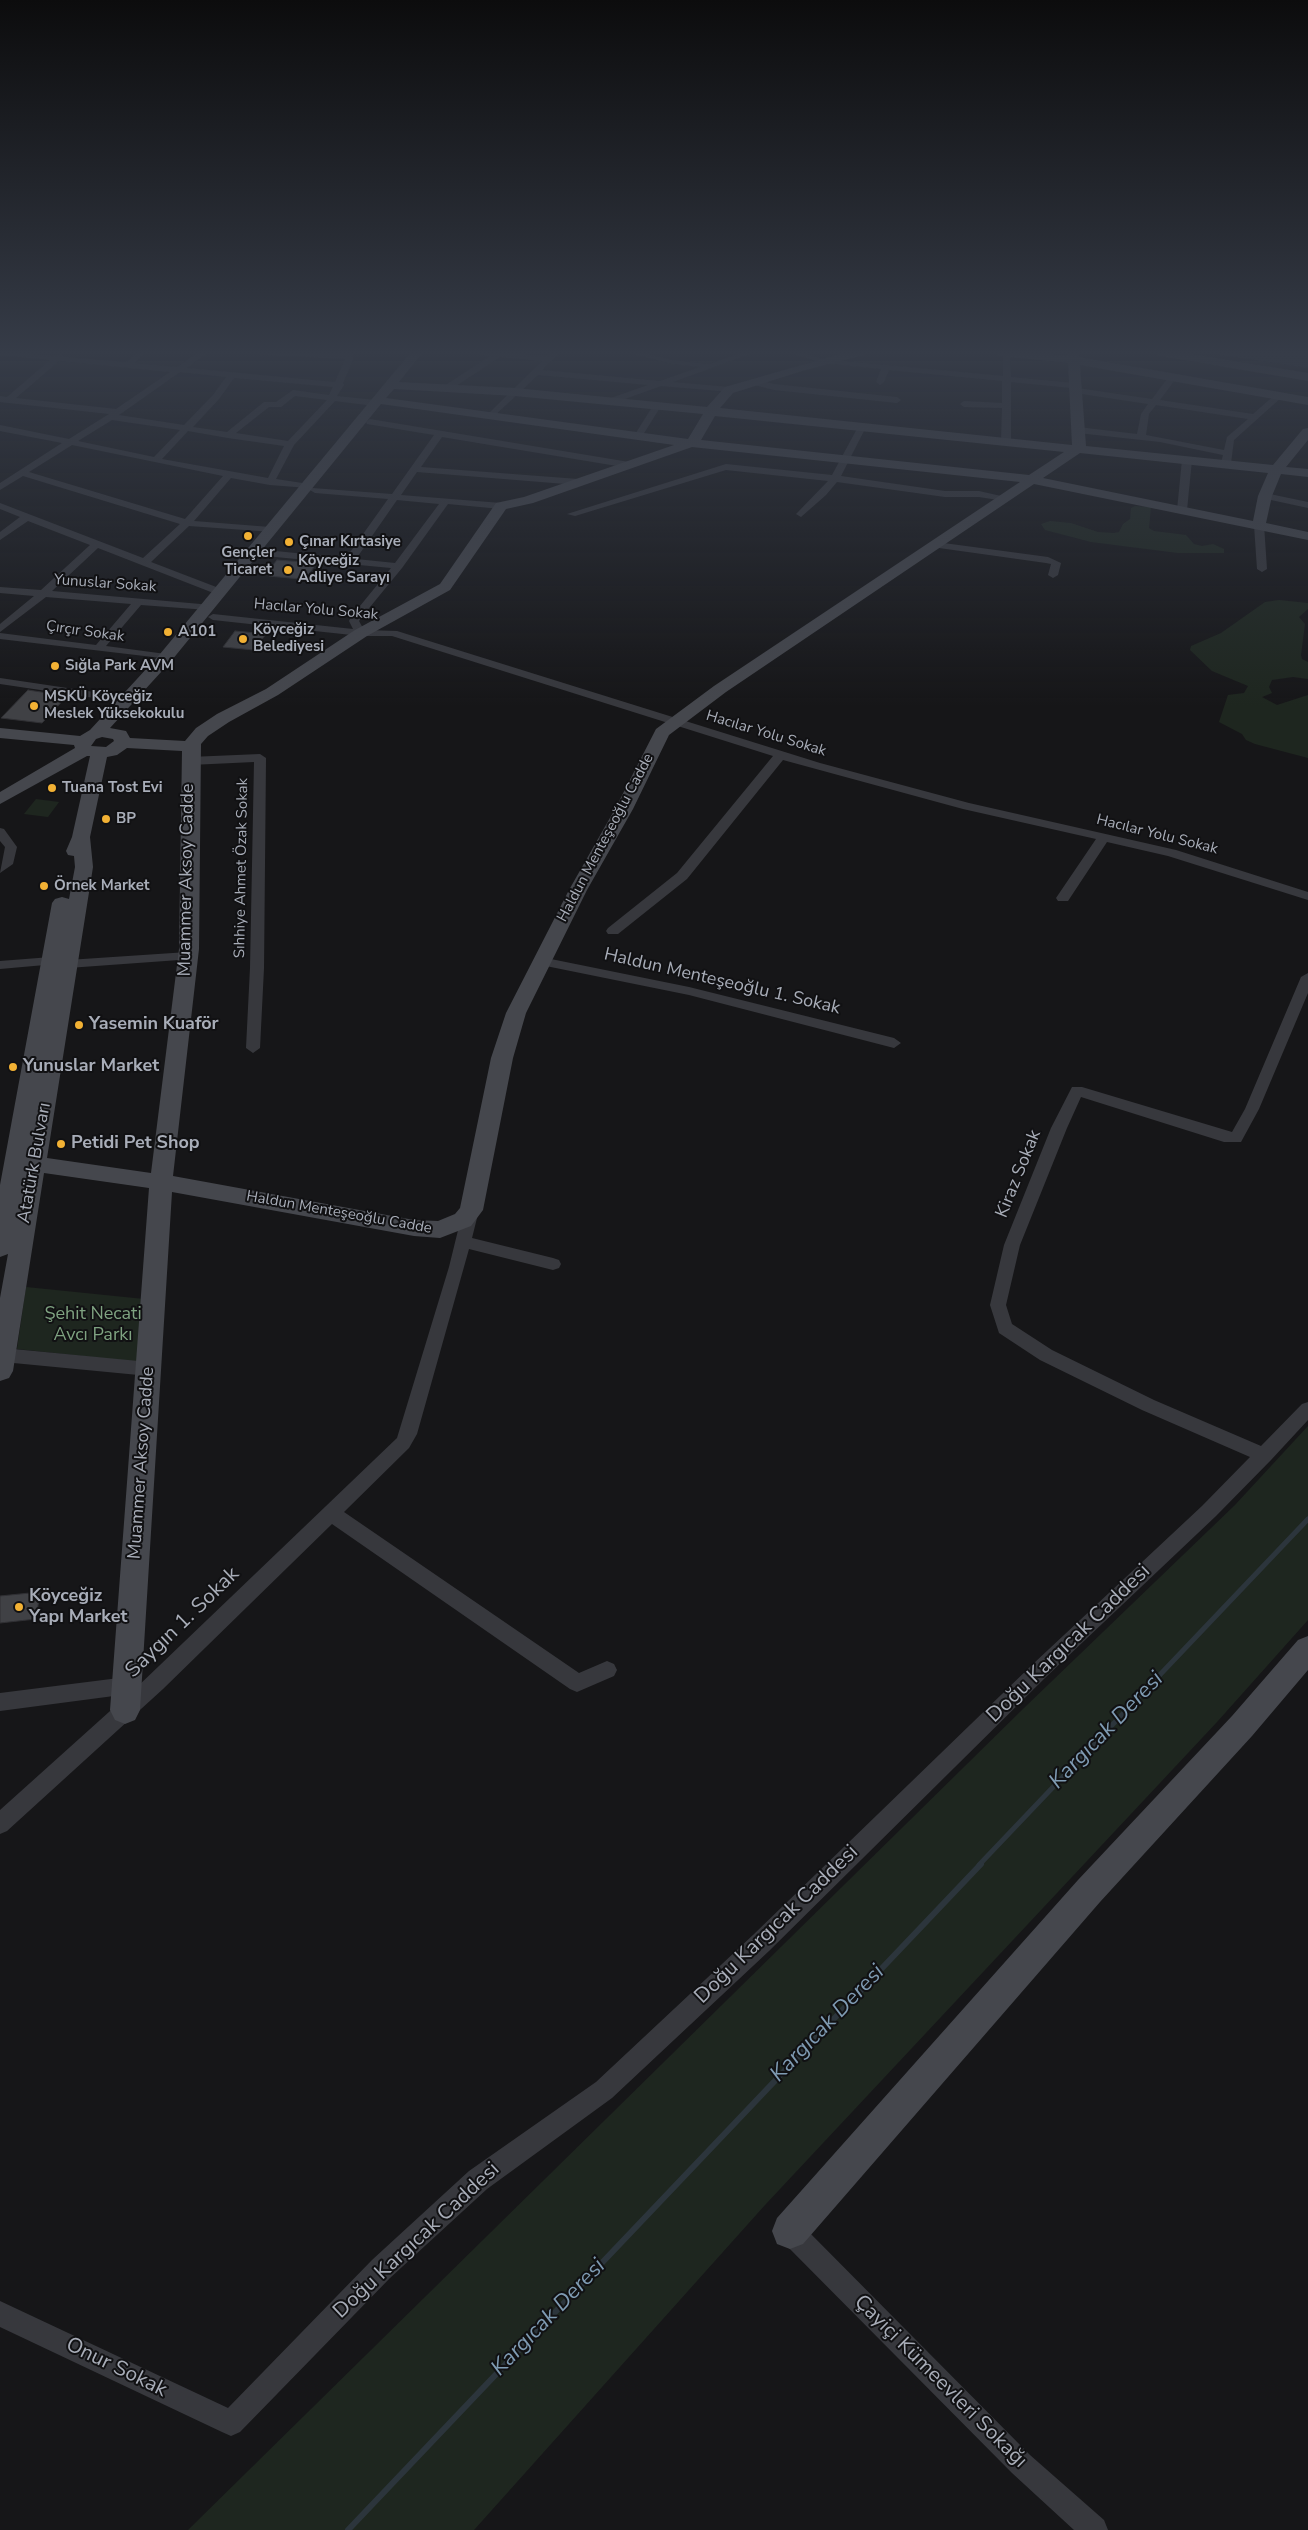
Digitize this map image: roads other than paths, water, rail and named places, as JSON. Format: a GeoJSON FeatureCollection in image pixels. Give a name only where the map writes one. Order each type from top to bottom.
{"type":"FeatureCollection","features":[{"type":"Feature","properties":{"kind":"main road","name":"Atatürk Bulvarı"},"geometry":{"type":"LineString","coordinates":[[0,1248],[17,1166]]}},
{"type":"Feature","properties":{"kind":"street"},"geometry":{"type":"LineString","coordinates":[[0,487],[28,470]]}},
{"type":"Feature","properties":{"kind":"street"},"geometry":{"type":"LineString","coordinates":[[206,470],[311,488],[501,506],[528,500],[614,470]]}},
{"type":"Feature","properties":{"kind":"street"},"geometry":{"type":"LineString","coordinates":[[270,482],[276,470]]}},
{"type":"Feature","properties":{"kind":"street"},"geometry":{"type":"LineString","coordinates":[[0,799],[91,744],[166,658],[265,553],[326,470]]}},
{"type":"Feature","properties":{"kind":"street"},"geometry":{"type":"LineString","coordinates":[[0,733],[91,744],[111,751],[121,739],[124,723],[211,612],[220,592],[270,530],[327,470]]}},
{"type":"Feature","properties":{"kind":"street"},"geometry":{"type":"LineString","coordinates":[[349,561],[413,470]]}},
{"type":"Feature","properties":{"kind":"street"},"geometry":{"type":"LineString","coordinates":[[427,470],[578,482]]}},
{"type":"Feature","properties":{"kind":"street"},"geometry":{"type":"LineString","coordinates":[[572,514],[716,470]]}},
{"type":"Feature","properties":{"kind":"street"},"geometry":{"type":"LineString","coordinates":[[756,470],[835,478],[945,494],[978,494],[1005,498]]}},
{"type":"Feature","properties":{"kind":"street"},"geometry":{"type":"LineString","coordinates":[[800,514],[823,493],[840,470]]}},
{"type":"Feature","properties":{"kind":"street"},"geometry":{"type":"LineString","coordinates":[[945,470],[1034,480],[1308,536]]}},
{"type":"Feature","properties":{"kind":"street","name":"Haldun Menteşeoğlu Cadde"},"geometry":{"type":"LineString","coordinates":[[17,1166],[161,1182],[431,1230],[440,1230],[456,1225],[471,1210],[502,1058],[516,1013],[624,809],[658,739],[674,722],[1048,470]]}},
{"type":"Feature","properties":{"kind":"street"},"geometry":{"type":"LineString","coordinates":[[1182,510],[1186,470]]}},
{"type":"Feature","properties":{"kind":"street"},"geometry":{"type":"LineString","coordinates":[[1262,570],[1259,526],[1265,496],[1276,470]]}},
{"type":"Feature","properties":{"kind":"street"},"geometry":{"type":"LineString","coordinates":[[1277,470],[1308,473]]}},
{"type":"Feature","properties":{"kind":"street"},"geometry":{"type":"LineString","coordinates":[[22,474],[187,523],[270,530]]}},
{"type":"Feature","properties":{"kind":"street"},"geometry":{"type":"LineString","coordinates":[[144,563],[187,523],[230,475]]}},
{"type":"Feature","properties":{"kind":"street"},"geometry":{"type":"LineString","coordinates":[[1265,496],[1308,505]]}},
{"type":"Feature","properties":{"kind":"street"},"geometry":{"type":"LineString","coordinates":[[361,632],[354,621],[356,617],[398,566],[445,502]]}},
{"type":"Feature","properties":{"kind":"street"},"geometry":{"type":"LineString","coordinates":[[0,506],[220,592]]}},
{"type":"Feature","properties":{"kind":"street"},"geometry":{"type":"LineString","coordinates":[[121,739],[190,754],[196,737],[211,725],[284,685],[361,632],[449,583],[501,506]]}},
{"type":"Feature","properties":{"kind":"street"},"geometry":{"type":"LineString","coordinates":[[0,537],[27,517]]}},
{"type":"Feature","properties":{"kind":"street"},"geometry":{"type":"LineString","coordinates":[[0,629],[43,594],[96,544]]}},
{"type":"Feature","properties":{"kind":"street"},"geometry":{"type":"LineString","coordinates":[[936,545],[1054,561],[1056,566],[1054,575]]}},
{"type":"Feature","properties":{"kind":"street"},"geometry":{"type":"LineString","coordinates":[[265,553],[398,566]]}},
{"type":"Feature","properties":{"kind":"street","name":"Yunuslar Sokak"},"geometry":{"type":"LineString","coordinates":[[0,590],[139,602],[211,612]]}},
{"type":"Feature","properties":{"kind":"street"},"geometry":{"type":"LineString","coordinates":[[98,649],[139,602]]}},
{"type":"Feature","properties":{"kind":"street","name":"Hacılar Yolu Sokak"},"geometry":{"type":"LineString","coordinates":[[211,612],[361,632],[393,633],[780,756],[957,804],[1194,860],[1308,896]]}},
{"type":"Feature","properties":{"kind":"street","name":"Çırçır Sokak"},"geometry":{"type":"LineString","coordinates":[[0,636],[166,658]]}},
{"type":"Feature","properties":{"kind":"street"},"geometry":{"type":"LineString","coordinates":[[0,681],[128,700]]}},
{"type":"Feature","properties":{"kind":"street","name":"Atatürk Bulvarı"},"geometry":{"type":"LineString","coordinates":[[1,1363],[17,1166],[59,963],[84,867],[81,837],[91,744]]}},
{"type":"Feature","properties":{"kind":"street","name":"Muammer Aksoy Cadde"},"geometry":{"type":"LineString","coordinates":[[125,1710],[161,1182],[188,956],[190,754]]}},
{"type":"Feature","properties":{"kind":"street","name":"Sıhhiye Ahmet Özak Sokak"},"geometry":{"type":"LineString","coordinates":[[190,754],[260,758],[257,968],[253,1048]]}},
{"type":"Feature","properties":{"kind":"street"},"geometry":{"type":"LineString","coordinates":[[613,931],[682,876],[780,756]]}},
{"type":"Feature","properties":{"kind":"street"},"geometry":{"type":"LineString","coordinates":[[0,832],[11,847],[4,866]]}},
{"type":"Feature","properties":{"kind":"street"},"geometry":{"type":"LineString","coordinates":[[1063,898],[1104,838]]}},
{"type":"Feature","properties":{"kind":"street"},"geometry":{"type":"LineString","coordinates":[[0,965],[188,956]]}},
{"type":"Feature","properties":{"kind":"street","name":"Haldun Menteşeoğlu 1. Sokak"},"geometry":{"type":"LineString","coordinates":[[542,961],[688,990],[894,1043]]}},
{"type":"Feature","properties":{"kind":"street","name":"Kiraz Sokak"},"geometry":{"type":"LineString","coordinates":[[1264,1455],[1148,1405],[1046,1354],[1006,1328],[998,1305],[1012,1245],[1059,1128],[1077,1091],[1217,1135],[1236,1138],[1252,1109],[1308,976]]}},
{"type":"Feature","properties":{"kind":"street","name":"Saygın 1. Sokak"},"geometry":{"type":"LineString","coordinates":[[0,1824],[156,1683],[395,1453],[408,1434],[465,1242],[471,1210]]}},
{"type":"Feature","properties":{"kind":"street"},"geometry":{"type":"LineString","coordinates":[[465,1242],[553,1264]]}},
{"type":"Feature","properties":{"kind":"street"},"geometry":{"type":"LineString","coordinates":[[1,1363],[149,1370]]}},
{"type":"Feature","properties":{"kind":"street","name":"Doğu Kargıcak Caddesi"},"geometry":{"type":"LineString","coordinates":[[231,2423],[381,2269],[478,2180],[568,2117],[618,2077],[761,1942],[1033,1676],[1264,1455],[1308,1409]]}},
{"type":"Feature","properties":{"kind":"street"},"geometry":{"type":"LineString","coordinates":[[331,1513],[577,1683],[608,1670]]}},
{"type":"Feature","properties":{"kind":"street"},"geometry":{"type":"LineString","coordinates":[[790,2231],[1083,1899],[1254,1713],[1308,1649]]}},
{"type":"Feature","properties":{"kind":"street"},"geometry":{"type":"LineString","coordinates":[[0,1702],[126,1686]]}},
{"type":"Feature","properties":{"kind":"street","name":"Çayiçi Kümeevleri Sokağı"},"geometry":{"type":"LineString","coordinates":[[790,2231],[1021,2464],[1094,2530]]}},
{"type":"Feature","properties":{"kind":"street","name":"Onur Sokak"},"geometry":{"type":"LineString","coordinates":[[0,2314],[231,2423]]}},
{"type":"Feature","properties":{"kind":"waterway","name":"Kargıcak Deresi"},"geometry":{"type":"LineString","coordinates":[[979,1865],[1308,1519]]}},
{"type":"Feature","properties":{"kind":"waterway","name":"Kargıcak Deresi"},"geometry":{"type":"LineString","coordinates":[[348,2530],[981,1864]]}},
{"type":"Feature","properties":{"kind":"place","name":"Gençler Ticaret"},"geometry":{"type":"Point","coordinates":[248,536]}},
{"type":"Feature","properties":{"kind":"place","name":"Çınar Kırtasiye"},"geometry":{"type":"Point","coordinates":[289,542]}},
{"type":"Feature","properties":{"kind":"place","name":"Köyceğiz Adliye Sarayı"},"geometry":{"type":"Point","coordinates":[288,570]}},
{"type":"Feature","properties":{"kind":"place","name":"A101"},"geometry":{"type":"Point","coordinates":[168,632]}},
{"type":"Feature","properties":{"kind":"place","name":"Köyceğiz Belediyesi"},"geometry":{"type":"Point","coordinates":[243,639]}},
{"type":"Feature","properties":{"kind":"place","name":"Sığla Park AVM"},"geometry":{"type":"Point","coordinates":[55,666]}},
{"type":"Feature","properties":{"kind":"place","name":"MSKÜ Köyceğiz Meslek Yüksekokulu"},"geometry":{"type":"Point","coordinates":[34,706]}},
{"type":"Feature","properties":{"kind":"place","name":"Tuana Tost Evi"},"geometry":{"type":"Point","coordinates":[52,788]}},
{"type":"Feature","properties":{"kind":"place","name":"BP"},"geometry":{"type":"Point","coordinates":[106,819]}},
{"type":"Feature","properties":{"kind":"place","name":"Örnek Market"},"geometry":{"type":"Point","coordinates":[44,886]}},
{"type":"Feature","properties":{"kind":"place","name":"Yasemin Kuaför"},"geometry":{"type":"Point","coordinates":[79,1025]}},
{"type":"Feature","properties":{"kind":"place","name":"Yunuslar Market"},"geometry":{"type":"Point","coordinates":[13,1067]}},
{"type":"Feature","properties":{"kind":"place","name":"Petidi Pet Shop"},"geometry":{"type":"Point","coordinates":[61,1144]}},
{"type":"Feature","properties":{"kind":"place","name":"Köyceğiz Yapı Market"},"geometry":{"type":"Point","coordinates":[19,1607]}},
{"type":"Feature","properties":{"kind":"park label","name":"Şehit Necati Avcı Parkı"},"geometry":{"type":"Point","coordinates":[93,1325]}}]}
